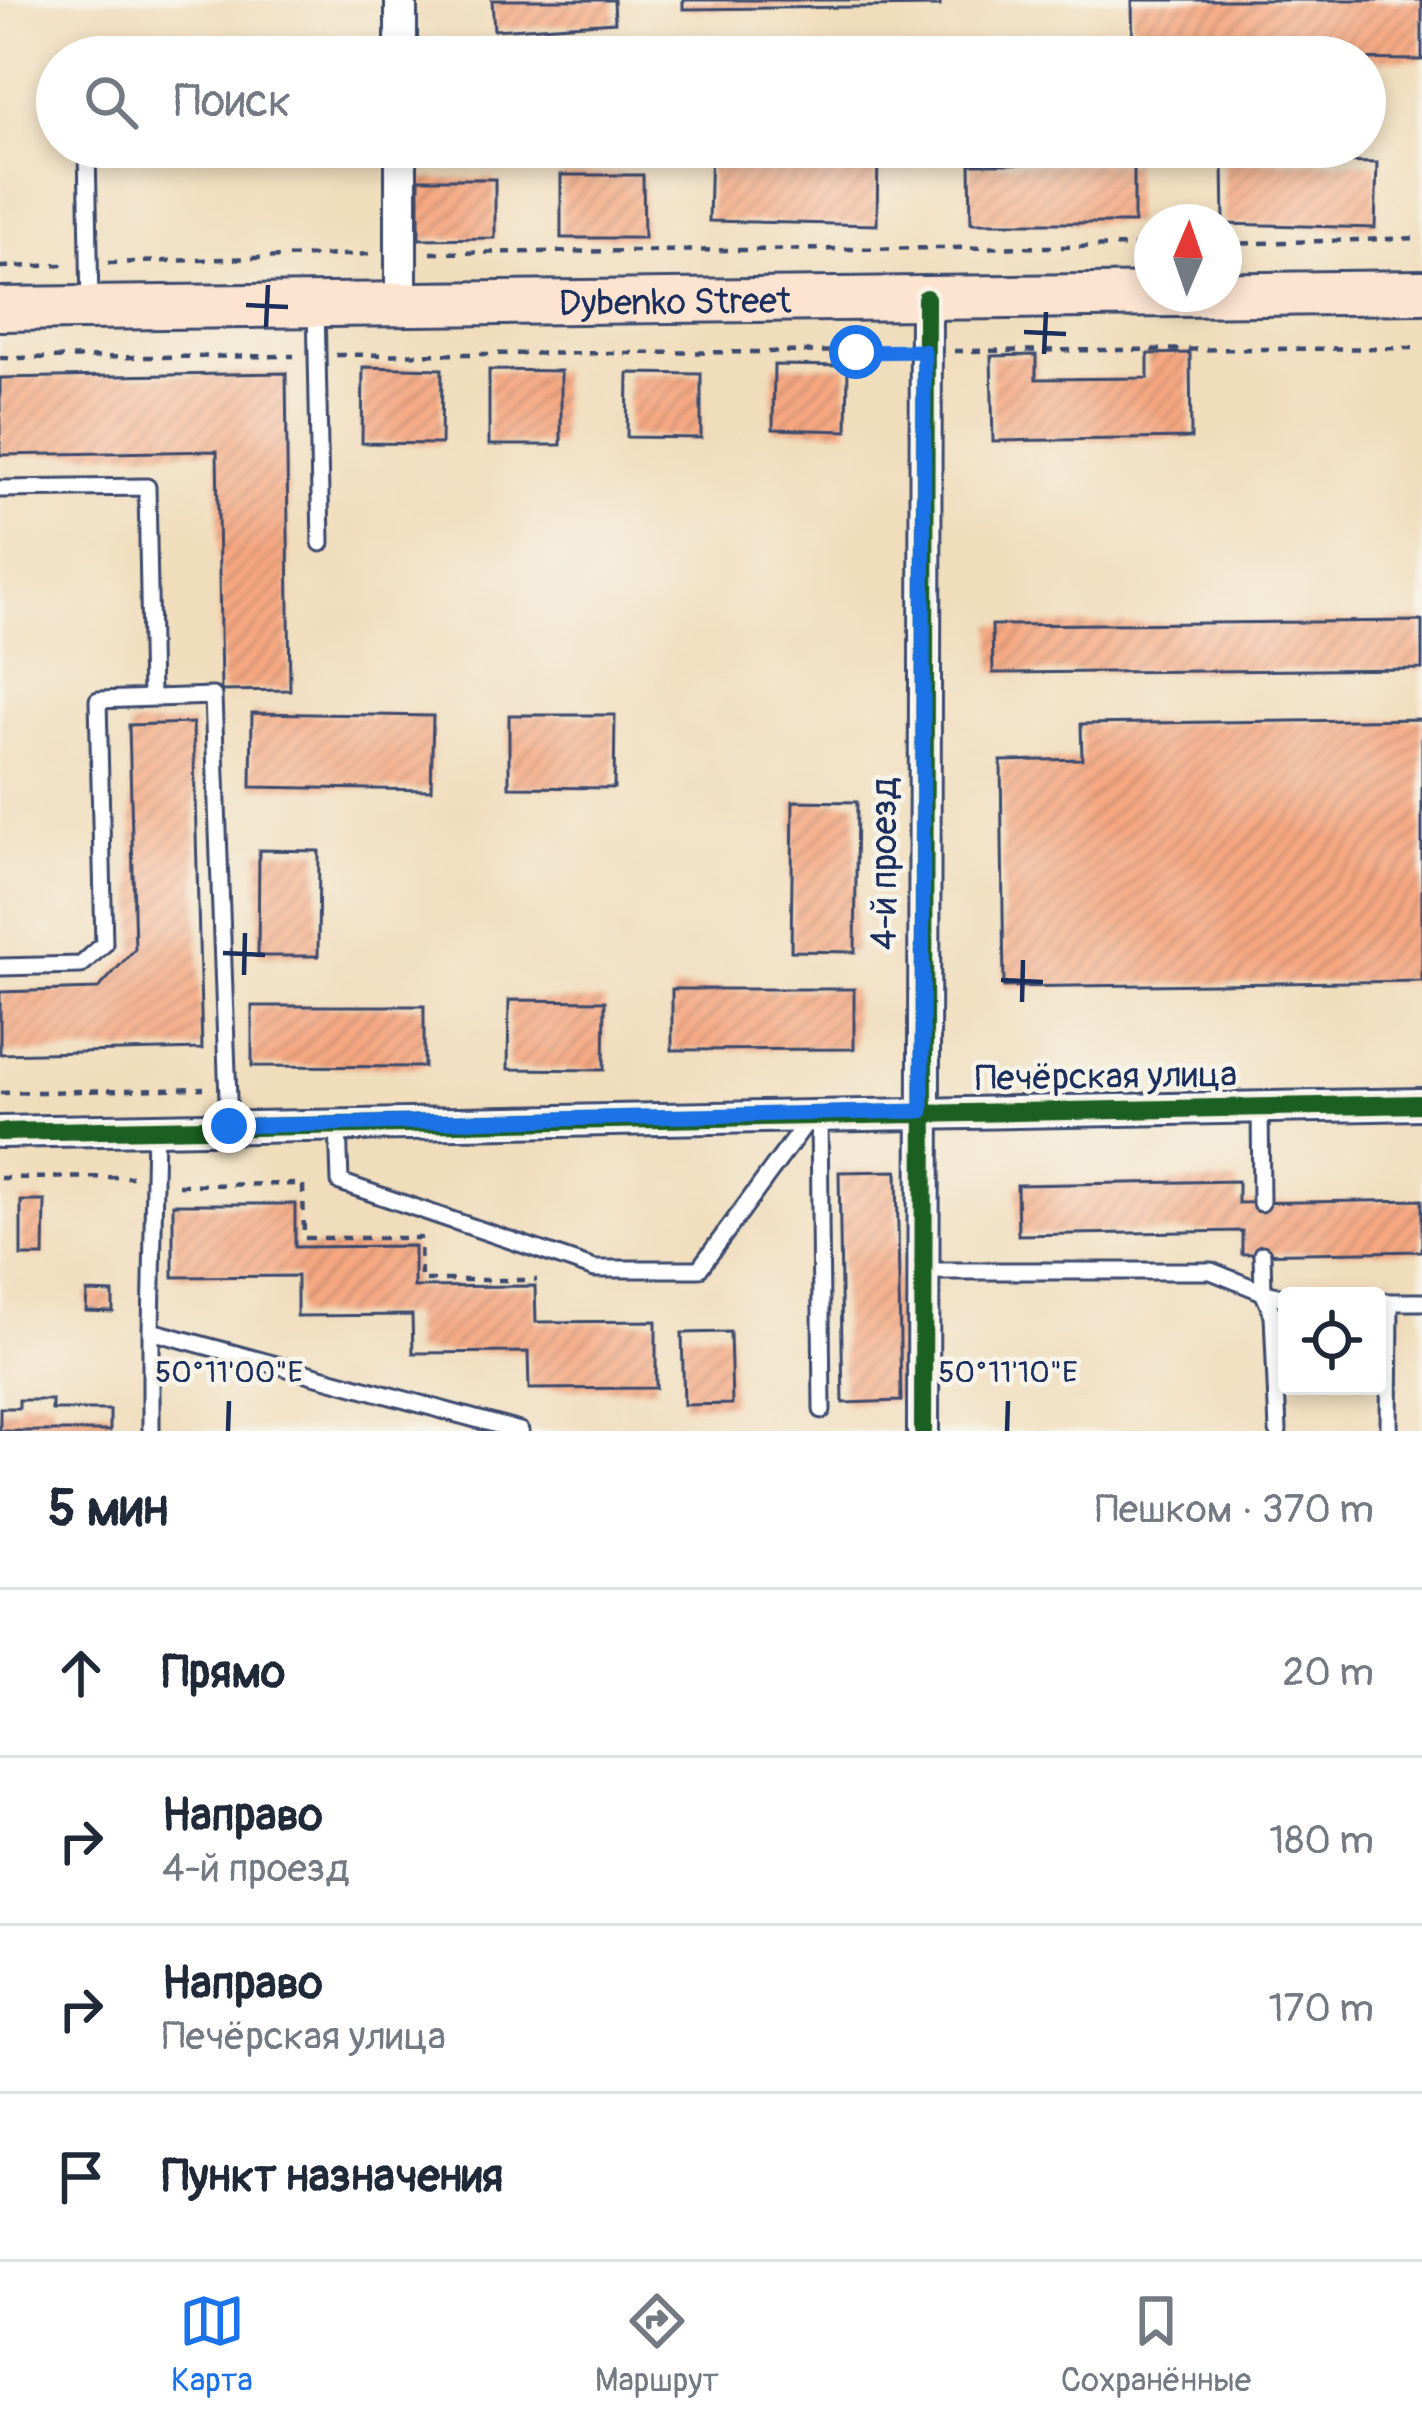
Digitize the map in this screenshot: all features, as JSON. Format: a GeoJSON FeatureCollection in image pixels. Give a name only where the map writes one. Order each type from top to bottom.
{"type":"FeatureCollection","features":[{"type":"Feature","properties":{"kind":"main road","name":"Dybenko Street"},"geometry":{"type":"LineString","coordinates":[[0,309],[1422,292]]}},
{"type":"Feature","properties":{"kind":"street"},"geometry":{"type":"LineString","coordinates":[[401,0],[401,36]]}},
{"type":"Feature","properties":{"kind":"street"},"geometry":{"type":"LineString","coordinates":[[400,168],[401,304]]}},
{"type":"Feature","properties":{"kind":"street","name":"4-й проезд"},"geometry":{"type":"LineString","coordinates":[[923,1431],[926,298]]}},
{"type":"Feature","properties":{"kind":"street","name":"Печёрская улица"},"geometry":{"type":"LineString","coordinates":[[0,1132],[1422,1104]]}},
{"type":"Feature","properties":{"kind":"lane"},"geometry":{"type":"LineString","coordinates":[[87,168],[90,308]]}},
{"type":"Feature","properties":{"kind":"lane"},"geometry":{"type":"LineString","coordinates":[[316,305],[321,543]]}},
{"type":"Feature","properties":{"kind":"lane"},"geometry":{"type":"LineString","coordinates":[[0,489],[147,487],[151,698]]}},
{"type":"Feature","properties":{"kind":"lane"},"geometry":{"type":"LineString","coordinates":[[0,968],[81,965],[104,944],[98,700],[213,696],[229,1126]]}},
{"type":"Feature","properties":{"kind":"lane"},"geometry":{"type":"LineString","coordinates":[[1260,1106],[1261,1203]]}},
{"type":"Feature","properties":{"kind":"lane"},"geometry":{"type":"LineString","coordinates":[[338,1123],[340,1182],[595,1269],[699,1269],[816,1113]]}},
{"type":"Feature","properties":{"kind":"lane"},"geometry":{"type":"LineString","coordinates":[[816,1113],[822,1410]]}},
{"type":"Feature","properties":{"kind":"lane"},"geometry":{"type":"LineString","coordinates":[[151,1431],[155,1128]]}},
{"type":"Feature","properties":{"kind":"lane"},"geometry":{"type":"LineString","coordinates":[[1262,1254],[1263,1292],[1274,1315],[1278,1431]]}},
{"type":"Feature","properties":{"kind":"lane"},"geometry":{"type":"LineString","coordinates":[[922,1271],[1211,1271],[1278,1296]]}},
{"type":"Feature","properties":{"kind":"lane"},"geometry":{"type":"LineString","coordinates":[[1386,1302],[1422,1302]]}},
{"type":"Feature","properties":{"kind":"lane"},"geometry":{"type":"LineString","coordinates":[[151,1331],[520,1431]]}},
{"type":"Feature","properties":{"kind":"lane"},"geometry":{"type":"LineString","coordinates":[[1386,1366],[1389,1431]]}},
{"type":"Feature","properties":{"kind":"path"},"geometry":{"type":"LineString","coordinates":[[1242,243],[1422,238]]}},
{"type":"Feature","properties":{"kind":"path"},"geometry":{"type":"LineString","coordinates":[[0,267],[400,254],[1134,246]]}},
{"type":"Feature","properties":{"kind":"path"},"geometry":{"type":"LineString","coordinates":[[0,358],[1422,349]]}},
{"type":"Feature","properties":{"kind":"path"},"geometry":{"type":"LineString","coordinates":[[0,1094],[228,1088]]}},
{"type":"Feature","properties":{"kind":"path"},"geometry":{"type":"LineString","coordinates":[[0,1178],[303,1184],[304,1238],[421,1238],[421,1280],[537,1280]]}},
{"type":"Feature","properties":{"kind":"building"},"geometry":{"type":"Polygon","coordinates":[[[492,0],[614,0],[615,22],[494,30],[492,0]]]}},
{"type":"Feature","properties":{"kind":"building"},"geometry":{"type":"Polygon","coordinates":[[[683,0],[940,0],[940,6],[683,9],[683,0]]]}},
{"type":"Feature","properties":{"kind":"building"},"geometry":{"type":"Polygon","coordinates":[[[1132,0],[1422,0],[1422,60],[1386,60],[1386,36],[1133,36],[1132,0]]]}},
{"type":"Feature","properties":{"kind":"building"},"geometry":{"type":"Polygon","coordinates":[[[710,168],[878,168],[877,225],[709,221],[710,168]]]}},
{"type":"Feature","properties":{"kind":"building"},"geometry":{"type":"Polygon","coordinates":[[[970,168],[1134,168],[1134,223],[971,223],[970,168]]]}},
{"type":"Feature","properties":{"kind":"building"},"geometry":{"type":"Polygon","coordinates":[[[1223,168],[1377,168],[1375,228],[1242,224],[1242,204],[1224,204],[1223,168]]]}},
{"type":"Feature","properties":{"kind":"building"},"geometry":{"type":"Polygon","coordinates":[[[561,175],[643,175],[644,238],[561,238],[561,175]]]}},
{"type":"Feature","properties":{"kind":"building"},"geometry":{"type":"Polygon","coordinates":[[[419,179],[495,179],[495,238],[419,239],[419,179]]]}},
{"type":"Feature","properties":{"kind":"building"},"geometry":{"type":"Polygon","coordinates":[[[1190,353],[1191,438],[993,441],[991,356],[1036,355],[1036,379],[1148,378],[1148,354],[1190,353]]]}},
{"type":"Feature","properties":{"kind":"building"},"geometry":{"type":"Polygon","coordinates":[[[774,365],[848,366],[847,431],[773,429],[774,365]]]}},
{"type":"Feature","properties":{"kind":"building"},"geometry":{"type":"Polygon","coordinates":[[[363,367],[442,369],[441,444],[362,443],[363,367]]]}},
{"type":"Feature","properties":{"kind":"building"},"geometry":{"type":"Polygon","coordinates":[[[489,370],[561,371],[561,445],[489,445],[489,370]]]}},
{"type":"Feature","properties":{"kind":"building"},"geometry":{"type":"Polygon","coordinates":[[[286,373],[290,690],[221,691],[217,451],[0,455],[0,378],[286,373]]]}},
{"type":"Feature","properties":{"kind":"building"},"geometry":{"type":"Polygon","coordinates":[[[628,373],[701,374],[701,438],[627,437],[628,373]]]}},
{"type":"Feature","properties":{"kind":"building"},"geometry":{"type":"Polygon","coordinates":[[[1422,621],[1422,669],[993,673],[992,625],[1422,621]]]}},
{"type":"Feature","properties":{"kind":"building"},"geometry":{"type":"Polygon","coordinates":[[[252,713],[433,716],[431,790],[251,787],[252,713]]]}},
{"type":"Feature","properties":{"kind":"building"},"geometry":{"type":"Polygon","coordinates":[[[509,715],[615,715],[614,788],[509,787],[509,715]]]}},
{"type":"Feature","properties":{"kind":"building"},"geometry":{"type":"Polygon","coordinates":[[[1422,719],[1422,981],[1004,987],[1001,761],[1082,759],[1081,724],[1422,719]]]}},
{"type":"Feature","properties":{"kind":"building"},"geometry":{"type":"Polygon","coordinates":[[[193,723],[202,1049],[0,1054],[0,992],[98,989],[135,949],[129,725],[193,723]]]}},
{"type":"Feature","properties":{"kind":"building"},"geometry":{"type":"Polygon","coordinates":[[[793,801],[857,802],[855,952],[791,951],[793,801]]]}},
{"type":"Feature","properties":{"kind":"building"},"geometry":{"type":"Polygon","coordinates":[[[259,850],[319,851],[318,956],[258,956],[259,850]]]}},
{"type":"Feature","properties":{"kind":"building"},"geometry":{"type":"Polygon","coordinates":[[[672,989],[854,989],[854,1049],[672,1050],[672,989]]]}},
{"type":"Feature","properties":{"kind":"building"},"geometry":{"type":"Polygon","coordinates":[[[509,1000],[605,1001],[604,1070],[508,1069],[509,1000]]]}},
{"type":"Feature","properties":{"kind":"building"},"geometry":{"type":"Polygon","coordinates":[[[252,1006],[424,1006],[424,1067],[252,1066],[252,1006]]]}},
{"type":"Feature","properties":{"kind":"building"},"geometry":{"type":"Polygon","coordinates":[[[897,1171],[901,1401],[843,1403],[839,1172],[897,1171]]]}},
{"type":"Feature","properties":{"kind":"building"},"geometry":{"type":"Polygon","coordinates":[[[1238,1181],[1238,1203],[1422,1200],[1422,1251],[1242,1254],[1242,1231],[1018,1235],[1017,1185],[1238,1181]]]}},
{"type":"Feature","properties":{"kind":"building"},"geometry":{"type":"Polygon","coordinates":[[[21,1201],[45,1201],[44,1256],[21,1256],[21,1201]]]}},
{"type":"Feature","properties":{"kind":"building"},"geometry":{"type":"Polygon","coordinates":[[[173,1204],[295,1204],[295,1247],[414,1246],[414,1287],[535,1286],[536,1322],[656,1321],[656,1388],[529,1389],[528,1352],[413,1353],[412,1315],[297,1316],[297,1276],[173,1277],[173,1204]]]}},
{"type":"Feature","properties":{"kind":"building"},"geometry":{"type":"Polygon","coordinates":[[[87,1292],[113,1293],[113,1312],[86,1311],[87,1292]]]}},
{"type":"Feature","properties":{"kind":"building"},"geometry":{"type":"Polygon","coordinates":[[[730,1332],[732,1404],[684,1405],[682,1333],[730,1332]]]}},
{"type":"Feature","properties":{"kind":"building"},"geometry":{"type":"Polygon","coordinates":[[[19,1400],[52,1400],[52,1410],[110,1410],[110,1431],[0,1431],[0,1408],[19,1408],[19,1400]]]}},
{"type":"Feature","properties":{"kind":"cycle path"},"geometry":{"type":"LineString","coordinates":[[923,1431],[926,298]]}},
{"type":"Feature","properties":{"kind":"cycle path"},"geometry":{"type":"LineString","coordinates":[[0,1132],[1422,1104]]}},
{"type":"Feature","properties":{"kind":"route"},"geometry":{"type":"LineString","coordinates":[[229,1126],[922,1111],[924,351],[856,352]]}}]}
